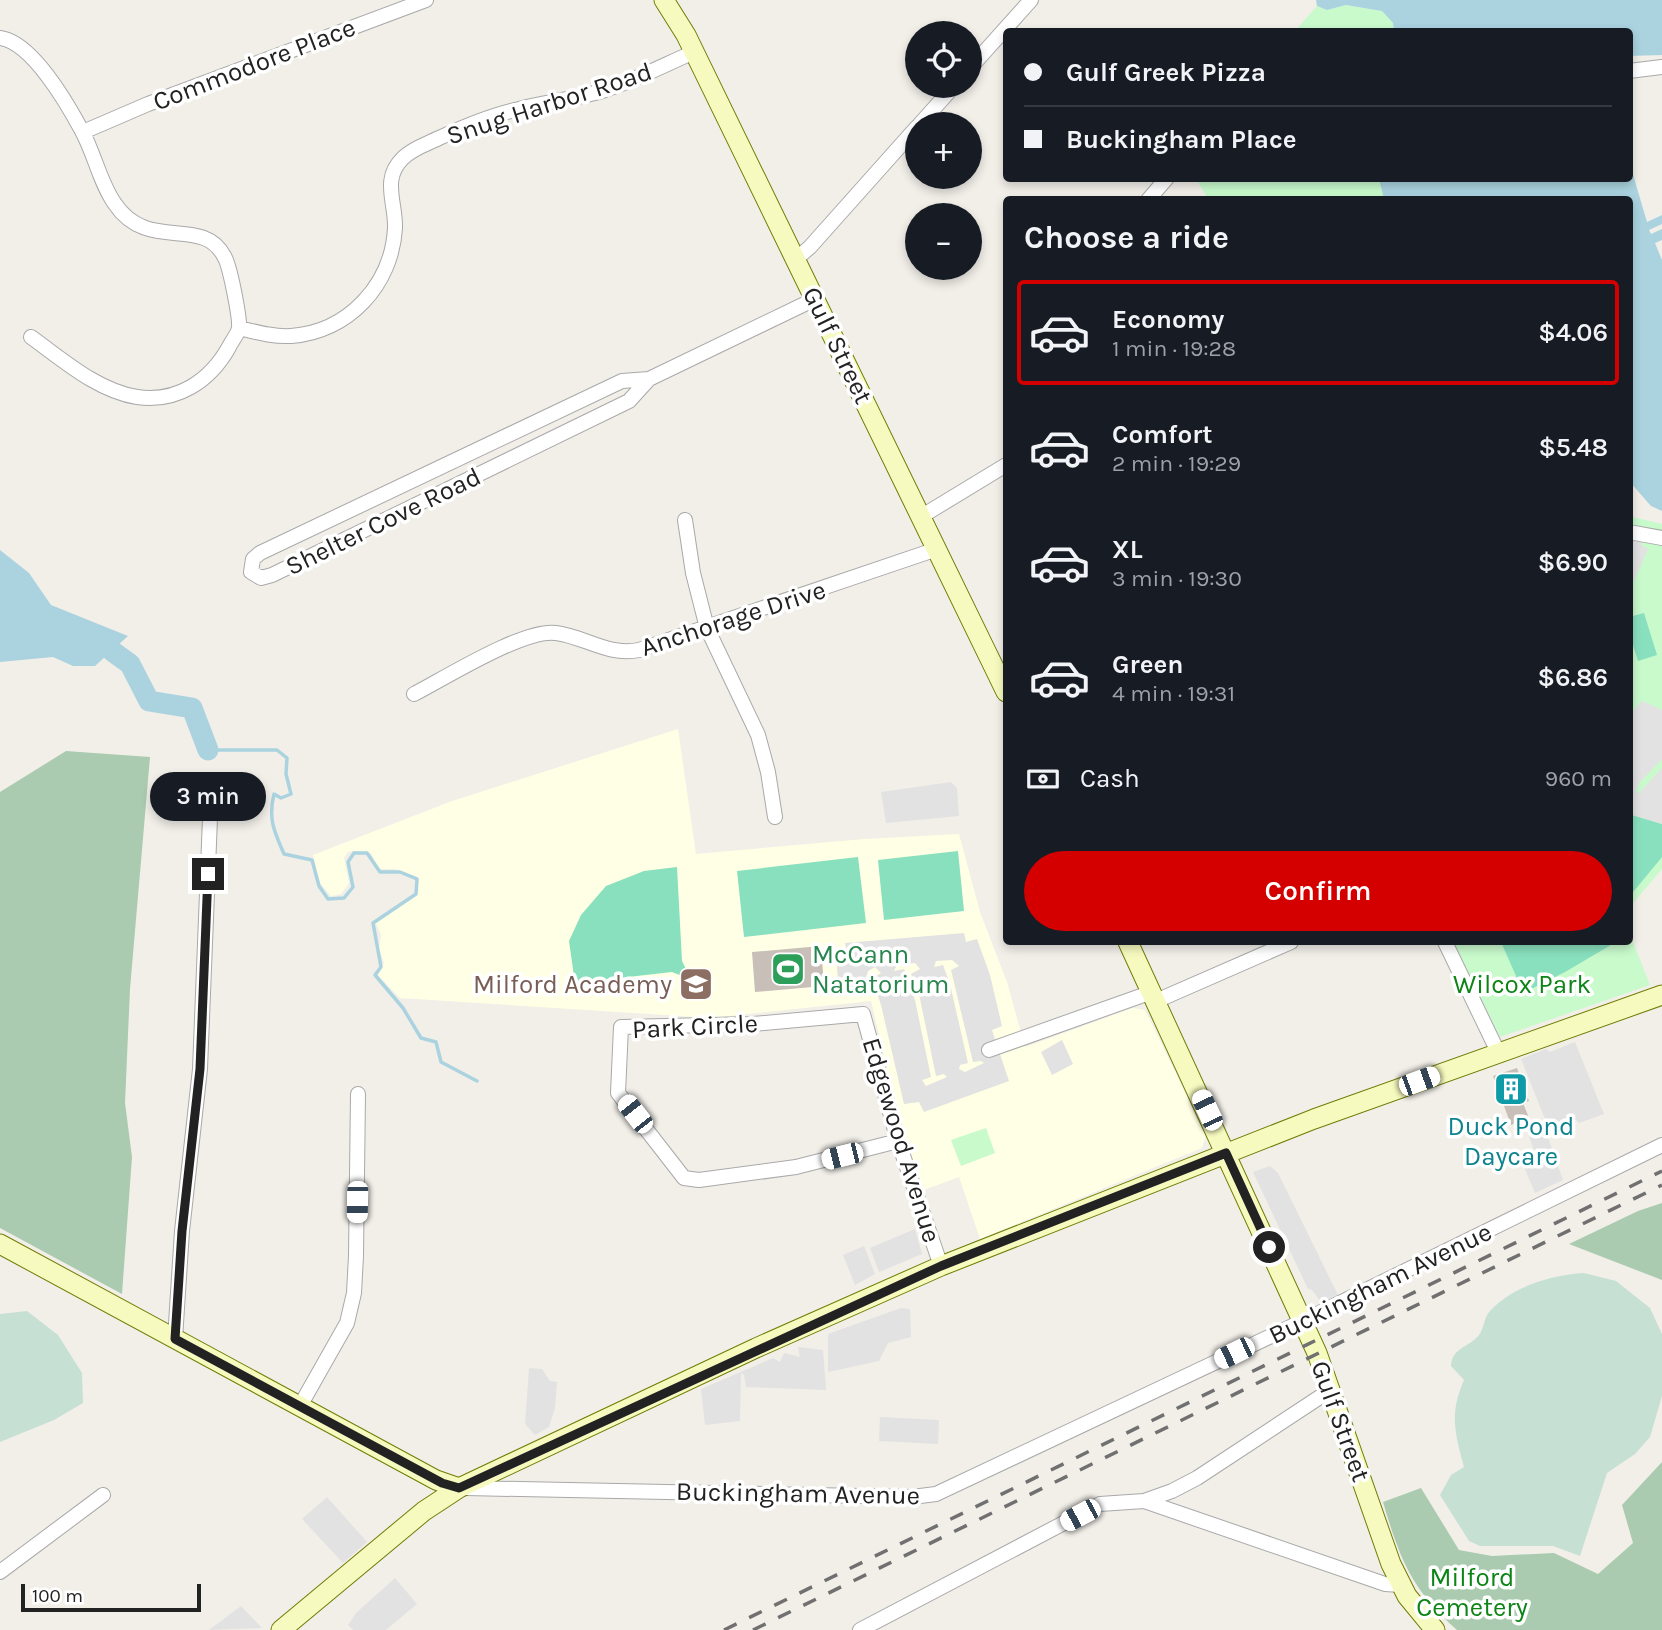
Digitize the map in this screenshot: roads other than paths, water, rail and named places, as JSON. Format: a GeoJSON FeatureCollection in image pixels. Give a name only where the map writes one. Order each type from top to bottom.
{"type":"FeatureCollection","features":[{"type":"Feature","properties":{"kind":"main road","name":"Gulf Street"},"geometry":{"type":"LineString","coordinates":[[664,0],[694,52],[1003,686]]}},
{"type":"Feature","properties":{"kind":"main road","name":"Gulf Street"},"geometry":{"type":"LineString","coordinates":[[1129,945],[1332,1389],[1391,1564],[1401,1584],[1435,1630]]}},
{"type":"Feature","properties":{"kind":"main road"},"geometry":{"type":"LineString","coordinates":[[281,1630],[424,1511],[459,1488],[941,1266],[1226,1153],[1498,1052],[1662,995]]}},
{"type":"Feature","properties":{"kind":"main road","name":"Buckingham Avenue"},"geometry":{"type":"LineString","coordinates":[[0,1244],[442,1483],[459,1488]]}},
{"type":"Feature","properties":{"kind":"street","name":"Commodore Place"},"geometry":{"type":"LineString","coordinates":[[83,132],[148,104],[426,0]]}},
{"type":"Feature","properties":{"kind":"street"},"geometry":{"type":"LineString","coordinates":[[1006,28],[1031,0]]}},
{"type":"Feature","properties":{"kind":"street"},"geometry":{"type":"LineString","coordinates":[[982,55],[1003,31]]}},
{"type":"Feature","properties":{"kind":"street"},"geometry":{"type":"LineString","coordinates":[[0,38],[8,39],[25,50],[44,73],[83,132],[110,196],[124,215],[141,226],[162,234],[199,235],[220,249],[229,265],[239,328],[221,361],[202,382],[180,393],[156,398],[135,397],[89,378],[31,337]]}},
{"type":"Feature","properties":{"kind":"street","name":"Snug Harbor Road"},"geometry":{"type":"LineString","coordinates":[[239,328],[282,336],[309,334],[340,321],[366,300],[382,277],[391,251],[395,221],[391,176],[400,161],[414,149],[492,116],[621,85],[694,52]]}},
{"type":"Feature","properties":{"kind":"street"},"geometry":{"type":"LineString","coordinates":[[1633,71],[1662,67]]}},
{"type":"Feature","properties":{"kind":"street"},"geometry":{"type":"LineString","coordinates":[[931,112],[943,98]]}},
{"type":"Feature","properties":{"kind":"street"},"geometry":{"type":"LineString","coordinates":[[796,259],[810,247],[905,141]]}},
{"type":"Feature","properties":{"kind":"street"},"geometry":{"type":"LineString","coordinates":[[1151,196],[1164,182]]}},
{"type":"Feature","properties":{"kind":"street","name":"Shelter Cove Road"},"geometry":{"type":"LineString","coordinates":[[649,379],[629,401],[272,575],[261,578],[251,572],[253,559],[260,553],[622,381],[649,379],[816,299]]}},
{"type":"Feature","properties":{"kind":"street"},"geometry":{"type":"LineString","coordinates":[[473,452],[483,472]]}},
{"type":"Feature","properties":{"kind":"street"},"geometry":{"type":"LineString","coordinates":[[922,516],[1003,467]]}},
{"type":"Feature","properties":{"kind":"street"},"geometry":{"type":"LineString","coordinates":[[685,520],[693,573],[707,628],[758,735],[768,772],[775,817]]}},
{"type":"Feature","properties":{"kind":"street"},"geometry":{"type":"LineString","coordinates":[[1633,533],[1662,538]]}},
{"type":"Feature","properties":{"kind":"street","name":"Anchorage Drive"},"geometry":{"type":"LineString","coordinates":[[414,694],[518,640],[538,634],[560,633],[610,651],[624,652],[650,647],[937,549]]}},
{"type":"Feature","properties":{"kind":"street"},"geometry":{"type":"LineString","coordinates":[[175,1339],[182,1231],[200,1069],[210,818],[223,793]]}},
{"type":"Feature","properties":{"kind":"street"},"geometry":{"type":"LineString","coordinates":[[989,1051],[1154,997],[1284,945]]}},
{"type":"Feature","properties":{"kind":"street"},"geometry":{"type":"LineString","coordinates":[[1446,945],[1498,1052]]}},
{"type":"Feature","properties":{"kind":"street","name":"Park Circle"},"geometry":{"type":"LineString","coordinates":[[863,1014],[753,1024],[621,1027],[618,1093],[684,1178],[699,1180],[796,1167],[898,1141]]}},
{"type":"Feature","properties":{"kind":"street","name":"Edgewood Avenue"},"geometry":{"type":"LineString","coordinates":[[863,1014],[898,1141],[941,1266]]}},
{"type":"Feature","properties":{"kind":"street"},"geometry":{"type":"LineString","coordinates":[[300,1406],[347,1323],[351,1309],[356,1256],[358,1094]]}},
{"type":"Feature","properties":{"kind":"street","name":"Buckingham Avenue"},"geometry":{"type":"LineString","coordinates":[[459,1488],[926,1496],[945,1490],[1303,1321],[1662,1145]]}},
{"type":"Feature","properties":{"kind":"street"},"geometry":{"type":"LineString","coordinates":[[860,1630],[1100,1504],[1144,1501],[1197,1478],[1332,1389]]}},
{"type":"Feature","properties":{"kind":"street"},"geometry":{"type":"LineString","coordinates":[[0,1572],[103,1495]]}},
{"type":"Feature","properties":{"kind":"street"},"geometry":{"type":"LineString","coordinates":[[1144,1501],[1385,1584],[1401,1584]]}},
{"type":"Feature","properties":{"kind":"water"},"geometry":{"type":"Polygon","coordinates":[[[1316,0],[1662,0],[1662,55],[1633,56],[1633,28],[1394,28],[1393,23],[1382,11],[1346,5],[1327,10],[1317,6],[1316,0]]]}},
{"type":"Feature","properties":{"kind":"water"},"geometry":{"type":"Polygon","coordinates":[[[1633,175],[1647,222],[1662,215],[1662,224],[1649,230],[1651,234],[1662,229],[1662,240],[1655,243],[1662,260],[1662,511],[1651,506],[1633,486],[1633,196],[1383,196],[1380,182],[1633,182],[1633,175]]]}},
{"type":"Feature","properties":{"kind":"water"},"geometry":{"type":"Polygon","coordinates":[[[0,550],[29,573],[51,605],[128,636],[95,666],[73,666],[53,657],[0,662],[0,550]]]}},
{"type":"Feature","properties":{"kind":"waterway"},"geometry":{"type":"LineString","coordinates":[[112,651],[130,664],[149,701],[192,708],[208,750]]}},
{"type":"Feature","properties":{"kind":"waterway"},"geometry":{"type":"LineString","coordinates":[[208,750],[277,750],[287,758],[286,774],[291,794],[281,798],[274,794],[272,818],[275,832],[284,854],[312,860],[319,886],[328,899],[344,898],[353,887],[348,862],[354,853],[367,853],[380,872],[400,872],[417,879],[416,894],[373,923],[381,967],[375,975],[403,1008],[421,1038],[436,1042],[441,1062],[477,1081]]}},
{"type":"Feature","properties":{"kind":"railway"},"geometry":{"type":"LineString","coordinates":[[724,1630],[1662,1171]]}},
{"type":"Feature","properties":{"kind":"railway"},"geometry":{"type":"LineString","coordinates":[[753,1630],[1662,1185]]}},
{"type":"Feature","properties":{"kind":"place","name":"McCann Natatorium"},"geometry":{"type":"Point","coordinates":[788,969]}},
{"type":"Feature","properties":{"kind":"place","name":"Milford Academy"},"geometry":{"type":"Point","coordinates":[696,984]}},
{"type":"Feature","properties":{"kind":"place","name":"Duck Pond Daycare"},"geometry":{"type":"Point","coordinates":[1511,1089]}},
{"type":"Feature","properties":{"kind":"park label","name":"Wilcox Park"},"geometry":{"type":"Point","coordinates":[1522,984]}},
{"type":"Feature","properties":{"kind":"park label","name":"Milford Cemetery"},"geometry":{"type":"Point","coordinates":[1472,1592]}}]}
